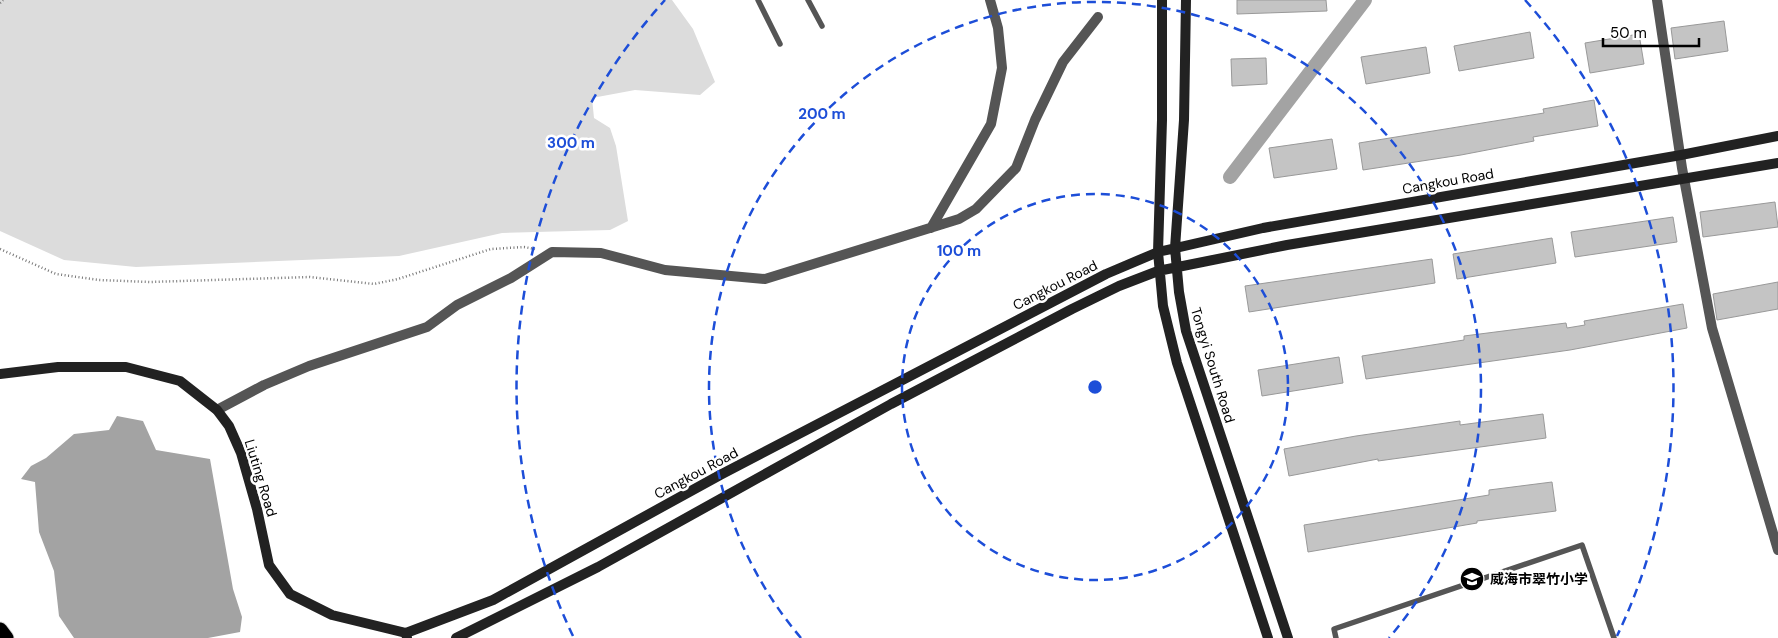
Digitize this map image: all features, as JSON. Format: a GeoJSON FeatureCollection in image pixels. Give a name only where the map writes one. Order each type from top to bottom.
{"type":"FeatureCollection","features":[{"type":"Feature","properties":{"kind":"highway"},"geometry":{"type":"LineString","coordinates":[[0,630],[6,638]]}},
{"type":"Feature","properties":{"kind":"street"},"geometry":{"type":"LineString","coordinates":[[931,228],[991,124],[1002,68],[998,28],[990,0]]}},
{"type":"Feature","properties":{"kind":"street"},"geometry":{"type":"LineString","coordinates":[[1162,0],[1162,120],[1158,271],[1163,306],[1172,348],[1268,638]]}},
{"type":"Feature","properties":{"kind":"street","name":"Tongyi South Road"},"geometry":{"type":"LineString","coordinates":[[1186,0],[1184,120],[1175,248],[1178,292],[1186,331],[1288,638]]}},
{"type":"Feature","properties":{"kind":"street"},"geometry":{"type":"LineString","coordinates":[[1657,0],[1684,179],[1712,328],[1778,550]]}},
{"type":"Feature","properties":{"kind":"street"},"geometry":{"type":"LineString","coordinates":[[217,410],[264,385],[309,366],[427,327],[457,305],[511,278],[552,252],[601,253],[665,270],[765,279],[959,219],[976,209],[1016,168],[1035,120],[1063,62],[1098,17]]}},
{"type":"Feature","properties":{"kind":"street","name":"Cangkou Road"},"geometry":{"type":"LineString","coordinates":[[406,636],[493,600],[737,466],[1106,274],[1158,252],[1263,228],[1681,155],[1778,136]]}},
{"type":"Feature","properties":{"kind":"street"},"geometry":{"type":"LineString","coordinates":[[456,638],[598,567],[891,404],[1119,286],[1158,271],[1287,245],[1778,162]]}},
{"type":"Feature","properties":{"kind":"street","name":"Liuting Road"},"geometry":{"type":"LineString","coordinates":[[0,374],[58,368],[126,368],[180,381],[217,410],[230,426],[241,453],[257,509],[269,564],[290,594],[332,615],[406,636]]}},
{"type":"Feature","properties":{"kind":"lane"},"geometry":{"type":"LineString","coordinates":[[758,0],[780,44]]}},
{"type":"Feature","properties":{"kind":"lane"},"geometry":{"type":"LineString","coordinates":[[808,0],[822,26]]}},
{"type":"Feature","properties":{"kind":"lane"},"geometry":{"type":"LineString","coordinates":[[1336,638],[1334,629],[1582,545],[1614,638]]}},
{"type":"Feature","properties":{"kind":"path"},"geometry":{"type":"LineString","coordinates":[[0,3],[3,0]]}},
{"type":"Feature","properties":{"kind":"path"},"geometry":{"type":"LineString","coordinates":[[0,249],[56,274],[99,280],[150,282],[310,277],[374,284],[398,279],[491,249],[524,247],[552,252]]}},
{"type":"Feature","properties":{"kind":"shaded area"},"geometry":{"type":"Polygon","coordinates":[[[0,0],[672,0],[693,29],[715,82],[700,95],[635,90],[592,98],[594,118],[610,128],[616,146],[628,221],[610,230],[502,233],[399,256],[136,267],[64,260],[0,231],[0,0]]]}},
{"type":"Feature","properties":{"kind":"shaded area"},"geometry":{"type":"Polygon","coordinates":[[[117,416],[143,421],[156,450],[210,459],[233,589],[242,617],[240,632],[208,638],[74,638],[59,616],[54,571],[39,532],[35,482],[21,479],[31,466],[46,458],[74,434],[109,430],[117,416]]]}},
{"type":"Feature","properties":{"kind":"building"},"geometry":{"type":"Polygon","coordinates":[[[1237,0],[1326,0],[1327,11],[1237,14],[1237,0]]]}},
{"type":"Feature","properties":{"kind":"building"},"geometry":{"type":"Polygon","coordinates":[[[1724,21],[1728,51],[1675,59],[1671,28],[1724,21]]]}},
{"type":"Feature","properties":{"kind":"building"},"geometry":{"type":"Polygon","coordinates":[[[1530,32],[1534,58],[1459,71],[1454,46],[1530,32]]]}},
{"type":"Feature","properties":{"kind":"building"},"geometry":{"type":"Polygon","coordinates":[[[1639,34],[1644,64],[1590,73],[1585,43],[1639,34]]]}},
{"type":"Feature","properties":{"kind":"building"},"geometry":{"type":"Polygon","coordinates":[[[1426,47],[1430,73],[1366,84],[1361,57],[1426,47]]]}},
{"type":"Feature","properties":{"kind":"building"},"geometry":{"type":"Polygon","coordinates":[[[1266,58],[1267,84],[1232,86],[1231,59],[1266,58]]]}},
{"type":"Feature","properties":{"kind":"building"},"geometry":{"type":"Polygon","coordinates":[[[1594,100],[1598,126],[1533,137],[1534,141],[1461,155],[1363,170],[1359,143],[1544,113],[1543,109],[1594,100]]]}},
{"type":"Feature","properties":{"kind":"building"},"geometry":{"type":"Polygon","coordinates":[[[1332,139],[1337,169],[1274,178],[1269,148],[1332,139]]]}},
{"type":"Feature","properties":{"kind":"building"},"geometry":{"type":"Polygon","coordinates":[[[1775,202],[1778,227],[1703,237],[1700,212],[1775,202]]]}},
{"type":"Feature","properties":{"kind":"building"},"geometry":{"type":"Polygon","coordinates":[[[1673,217],[1677,242],[1575,257],[1571,232],[1673,217]]]}},
{"type":"Feature","properties":{"kind":"building"},"geometry":{"type":"Polygon","coordinates":[[[1552,238],[1556,263],[1457,279],[1453,254],[1552,238]]]}},
{"type":"Feature","properties":{"kind":"building"},"geometry":{"type":"Polygon","coordinates":[[[1432,259],[1435,283],[1249,312],[1245,286],[1432,259]]]}},
{"type":"Feature","properties":{"kind":"building"},"geometry":{"type":"Polygon","coordinates":[[[1778,282],[1778,309],[1717,320],[1713,294],[1778,282]]]}},
{"type":"Feature","properties":{"kind":"building"},"geometry":{"type":"Polygon","coordinates":[[[1683,304],[1687,328],[1570,350],[1366,379],[1362,356],[1464,340],[1464,336],[1566,323],[1567,328],[1585,325],[1584,321],[1683,304]]]}},
{"type":"Feature","properties":{"kind":"building"},"geometry":{"type":"Polygon","coordinates":[[[1339,357],[1343,383],[1262,396],[1258,370],[1339,357]]]}},
{"type":"Feature","properties":{"kind":"building"},"geometry":{"type":"Polygon","coordinates":[[[1543,414],[1546,438],[1378,461],[1378,459],[1289,476],[1284,449],[1356,436],[1460,421],[1460,425],[1543,414]]]}},
{"type":"Feature","properties":{"kind":"building"},"geometry":{"type":"Polygon","coordinates":[[[1552,482],[1556,511],[1477,521],[1477,523],[1308,552],[1304,525],[1489,495],[1489,490],[1552,482]]]}},
{"type":"Feature","properties":{"kind":"waterway"},"geometry":{"type":"LineString","coordinates":[[1230,177],[1365,0]]}},
{"type":"Feature","properties":{"kind":"place","name":"威海市翠竹小学"},"geometry":{"type":"Point","coordinates":[1472,579]}}]}
